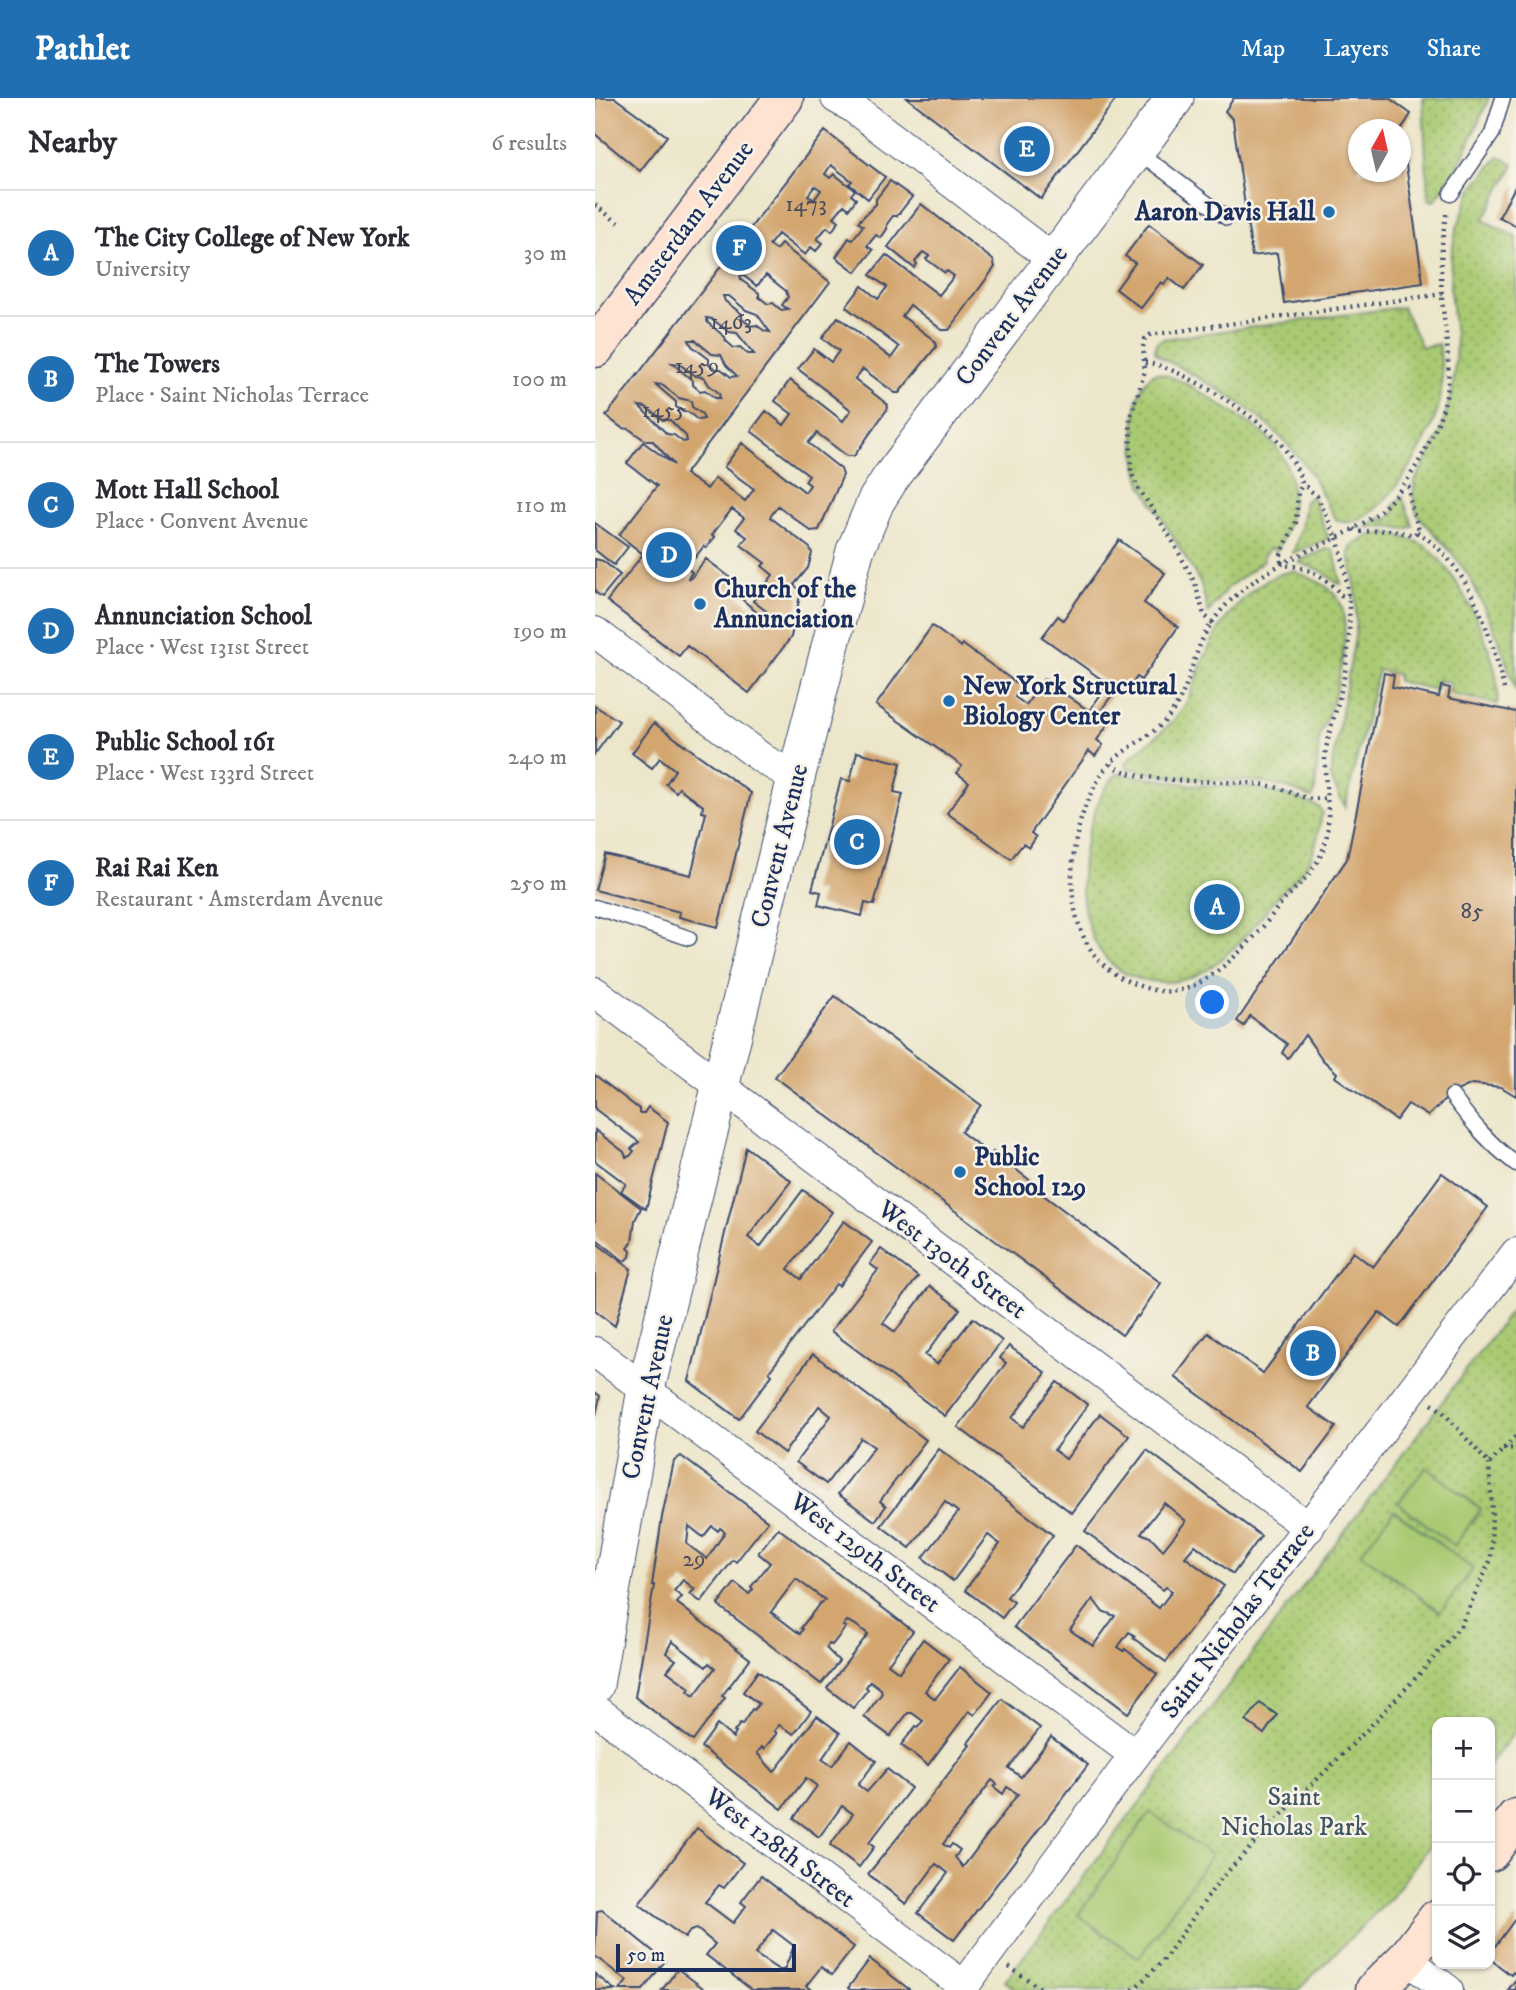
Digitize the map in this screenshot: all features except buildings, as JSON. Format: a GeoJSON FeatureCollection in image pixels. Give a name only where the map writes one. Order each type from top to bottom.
{"type":"FeatureCollection","features":[{"type":"Feature","properties":{"kind":"main road","name":"Amsterdam Avenue"},"geometry":{"type":"LineString","coordinates":[[595,348],[784,98]]}},
{"type":"Feature","properties":{"kind":"main road"},"geometry":{"type":"LineString","coordinates":[[1495,1845],[1516,1818]]}},
{"type":"Feature","properties":{"kind":"main road"},"geometry":{"type":"LineString","coordinates":[[1375,1990],[1406,1959],[1432,1925]]}},
{"type":"Feature","properties":{"kind":"street"},"geometry":{"type":"LineString","coordinates":[[836,98],[852,107],[1054,260]]}},
{"type":"Feature","properties":{"kind":"street","name":"Convent Avenue"},"geometry":{"type":"LineString","coordinates":[[595,1685],[646,1389],[796,778],[855,551],[876,501],[1175,98]]}},
{"type":"Feature","properties":{"kind":"street"},"geometry":{"type":"LineString","coordinates":[[595,632],[763,759],[796,778]]}},
{"type":"Feature","properties":{"kind":"street","name":"West 130th Street"},"geometry":{"type":"LineString","coordinates":[[595,992],[1309,1528]]}},
{"type":"Feature","properties":{"kind":"street","name":"Saint Nicholas Terrace"},"geometry":{"type":"LineString","coordinates":[[963,1988],[1135,1755],[1516,1253]]}},
{"type":"Feature","properties":{"kind":"street","name":"West 129th Street"},"geometry":{"type":"LineString","coordinates":[[595,1352],[1135,1755]]}},
{"type":"Feature","properties":{"kind":"street","name":"West 128th Street"},"geometry":{"type":"LineString","coordinates":[[595,1709],[963,1988]]}},
{"type":"Feature","properties":{"kind":"street"},"geometry":{"type":"LineString","coordinates":[[1406,1959],[1448,1990]]}},
{"type":"Feature","properties":{"kind":"lane"},"geometry":{"type":"LineString","coordinates":[[1451,194],[1492,134],[1503,98]]}},
{"type":"Feature","properties":{"kind":"lane"},"geometry":{"type":"LineString","coordinates":[[1136,150],[1227,218]]}},
{"type":"Feature","properties":{"kind":"lane"},"geometry":{"type":"LineString","coordinates":[[595,907],[689,938]]}},
{"type":"Feature","properties":{"kind":"lane"},"geometry":{"type":"LineString","coordinates":[[1452,1096],[1491,1145],[1516,1164]]}},
{"type":"Feature","properties":{"kind":"path"},"geometry":{"type":"LineString","coordinates":[[1303,487],[1312,489],[1317,496],[1337,538],[1347,573],[1349,596],[1348,650],[1327,745],[1324,771],[1330,812],[1325,843],[1307,877],[1277,909],[1268,923],[1233,957],[1204,980],[1183,990],[1160,992],[1112,974],[1093,954],[1081,935],[1074,905],[1072,870],[1075,841],[1083,810],[1105,769],[1162,724],[1173,712],[1189,680],[1204,637],[1229,602],[1281,562],[1337,538],[1384,508],[1405,484],[1429,441],[1448,386],[1442,294],[1443,229],[1451,194]]}},
{"type":"Feature","properties":{"kind":"path"},"geometry":{"type":"LineString","coordinates":[[595,205],[621,225]]}},
{"type":"Feature","properties":{"kind":"path"},"geometry":{"type":"LineString","coordinates":[[1213,623],[1204,615],[1195,583],[1133,476],[1129,445],[1130,418],[1145,371],[1145,339],[1150,335],[1442,294]]}},
{"type":"Feature","properties":{"kind":"path"},"geometry":{"type":"LineString","coordinates":[[1145,362],[1164,366],[1189,379],[1254,420],[1274,436],[1292,460],[1303,487]]}},
{"type":"Feature","properties":{"kind":"path"},"geometry":{"type":"LineString","coordinates":[[1354,528],[1358,533],[1389,530],[1413,535],[1417,532],[1419,530],[1410,502],[1409,488],[1405,484]]}},
{"type":"Feature","properties":{"kind":"path"},"geometry":{"type":"LineString","coordinates":[[1303,487],[1298,492],[1296,523],[1280,557],[1281,562],[1286,566],[1300,567],[1327,580],[1341,595],[1349,596]]}},
{"type":"Feature","properties":{"kind":"path"},"geometry":{"type":"LineString","coordinates":[[1417,532],[1444,552],[1461,577],[1480,613],[1505,693]]}},
{"type":"Feature","properties":{"kind":"path"},"geometry":{"type":"LineString","coordinates":[[1111,764],[1115,768],[1145,775],[1191,781],[1247,782],[1272,786],[1311,800],[1327,797]]}},
{"type":"Feature","properties":{"kind":"path"},"geometry":{"type":"LineString","coordinates":[[1133,1990],[1163,1961],[1218,1882],[1277,1818],[1365,1732],[1461,1625],[1491,1559],[1489,1464],[1442,1411],[1413,1390]]}},
{"type":"Feature","properties":{"kind":"path"},"geometry":{"type":"LineString","coordinates":[[1489,1464],[1516,1436]]}},
{"type":"Feature","properties":{"kind":"path"},"geometry":{"type":"LineString","coordinates":[[1503,1449],[1516,1448]]}},
{"type":"Feature","properties":{"kind":"path"},"geometry":{"type":"LineString","coordinates":[[989,1953],[1043,1990]]}},
{"type":"Feature","properties":{"kind":"green space"},"geometry":{"type":"Polygon","coordinates":[[[1423,98],[1489,98],[1458,165],[1434,201],[1428,199],[1423,98]]]}},
{"type":"Feature","properties":{"kind":"green space"},"geometry":{"type":"Polygon","coordinates":[[[1499,156],[1514,165],[1483,220],[1516,237],[1516,691],[1497,635],[1469,576],[1417,514],[1413,496],[1415,481],[1439,437],[1453,388],[1456,345],[1450,289],[1451,258],[1456,230],[1472,189],[1499,156]]]}},
{"type":"Feature","properties":{"kind":"green space"},"geometry":{"type":"Polygon","coordinates":[[[1402,307],[1422,347],[1439,344],[1442,376],[1438,408],[1425,441],[1399,482],[1368,514],[1352,522],[1337,520],[1307,468],[1259,417],[1223,392],[1155,353],[1156,343],[1163,339],[1402,307]]]}},
{"type":"Feature","properties":{"kind":"green space"},"geometry":{"type":"Polygon","coordinates":[[[1155,373],[1188,385],[1259,430],[1280,453],[1291,480],[1291,509],[1277,551],[1271,548],[1263,556],[1264,560],[1226,589],[1208,613],[1201,584],[1142,485],[1139,474],[1135,443],[1136,409],[1146,381],[1155,373]]]}},
{"type":"Feature","properties":{"kind":"green space"},"geometry":{"type":"Polygon","coordinates":[[[1402,496],[1413,526],[1406,529],[1388,526],[1368,528],[1367,526],[1382,517],[1387,521],[1395,512],[1393,507],[1402,496]]]}},
{"type":"Feature","properties":{"kind":"green space"},"geometry":{"type":"Polygon","coordinates":[[[1313,498],[1328,537],[1293,553],[1301,528],[1305,501],[1313,498]]]}},
{"type":"Feature","properties":{"kind":"green space"},"geometry":{"type":"Polygon","coordinates":[[[1388,533],[1428,548],[1453,577],[1487,644],[1498,687],[1497,704],[1450,694],[1450,683],[1438,680],[1436,690],[1397,681],[1397,674],[1378,670],[1345,807],[1330,777],[1356,631],[1356,590],[1349,553],[1352,546],[1371,535],[1388,533]]]}},
{"type":"Feature","properties":{"kind":"green space"},"geometry":{"type":"Polygon","coordinates":[[[1332,549],[1335,554],[1341,584],[1322,571],[1300,563],[1301,560],[1332,549]]]}},
{"type":"Feature","properties":{"kind":"green space"},"geometry":{"type":"Polygon","coordinates":[[[1293,571],[1321,583],[1335,594],[1341,604],[1344,618],[1341,667],[1334,698],[1320,734],[1316,786],[1312,798],[1266,783],[1183,778],[1127,768],[1126,764],[1130,758],[1166,728],[1184,707],[1213,639],[1241,601],[1265,581],[1293,571]]]}},
{"type":"Feature","properties":{"kind":"green space"},"geometry":{"type":"Polygon","coordinates":[[[1118,773],[1193,785],[1247,786],[1297,798],[1319,807],[1322,813],[1312,854],[1304,869],[1229,952],[1211,967],[1187,979],[1173,982],[1151,981],[1122,971],[1105,957],[1093,938],[1082,892],[1085,844],[1098,803],[1118,773]]]}},
{"type":"Feature","properties":{"kind":"green space","name":"Saint Nicholas Park"},"geometry":{"type":"Polygon","coordinates":[[[1516,1304],[1516,1730],[1495,1758],[1495,1717],[1432,1717],[1432,1842],[1392,1897],[1298,1990],[1016,1990],[1005,1981],[1516,1304]]]}},
{"type":"Feature","properties":{"kind":"green space"},"geometry":{"type":"Polygon","coordinates":[[[1426,1467],[1481,1509],[1454,1546],[1398,1503],[1426,1467]]]}},
{"type":"Feature","properties":{"kind":"green space"},"geometry":{"type":"Polygon","coordinates":[[[1394,1510],[1473,1569],[1440,1612],[1361,1553],[1394,1510]]]}},
{"type":"Feature","properties":{"kind":"green space"},"geometry":{"type":"Polygon","coordinates":[[[1150,1812],[1211,1855],[1139,1958],[1078,1915],[1150,1812]]]}},
{"type":"Feature","properties":{"kind":"place","name":"Public School 161"},"geometry":{"type":"Point","coordinates":[1027,149]}},
{"type":"Feature","properties":{"kind":"place","name":"Aaron Davis Hall"},"geometry":{"type":"Point","coordinates":[1329,212]}},
{"type":"Feature","properties":{"kind":"place","name":"Rai Rai Ken"},"geometry":{"type":"Point","coordinates":[739,248]}},
{"type":"Feature","properties":{"kind":"place","name":"Annunciation School"},"geometry":{"type":"Point","coordinates":[669,555]}},
{"type":"Feature","properties":{"kind":"place","name":"Church of the Annunciation"},"geometry":{"type":"Point","coordinates":[700,604]}},
{"type":"Feature","properties":{"kind":"place","name":"New York Structural Biology Center"},"geometry":{"type":"Point","coordinates":[949,701]}},
{"type":"Feature","properties":{"kind":"place","name":"Mott Hall School"},"geometry":{"type":"Point","coordinates":[857,842]}},
{"type":"Feature","properties":{"kind":"place","name":"The City College of New York"},"geometry":{"type":"Point","coordinates":[1217,907]}},
{"type":"Feature","properties":{"kind":"place","name":"Public School 129"},"geometry":{"type":"Point","coordinates":[960,1172]}},
{"type":"Feature","properties":{"kind":"place","name":"The Towers"},"geometry":{"type":"Point","coordinates":[1313,1353]}}]}
